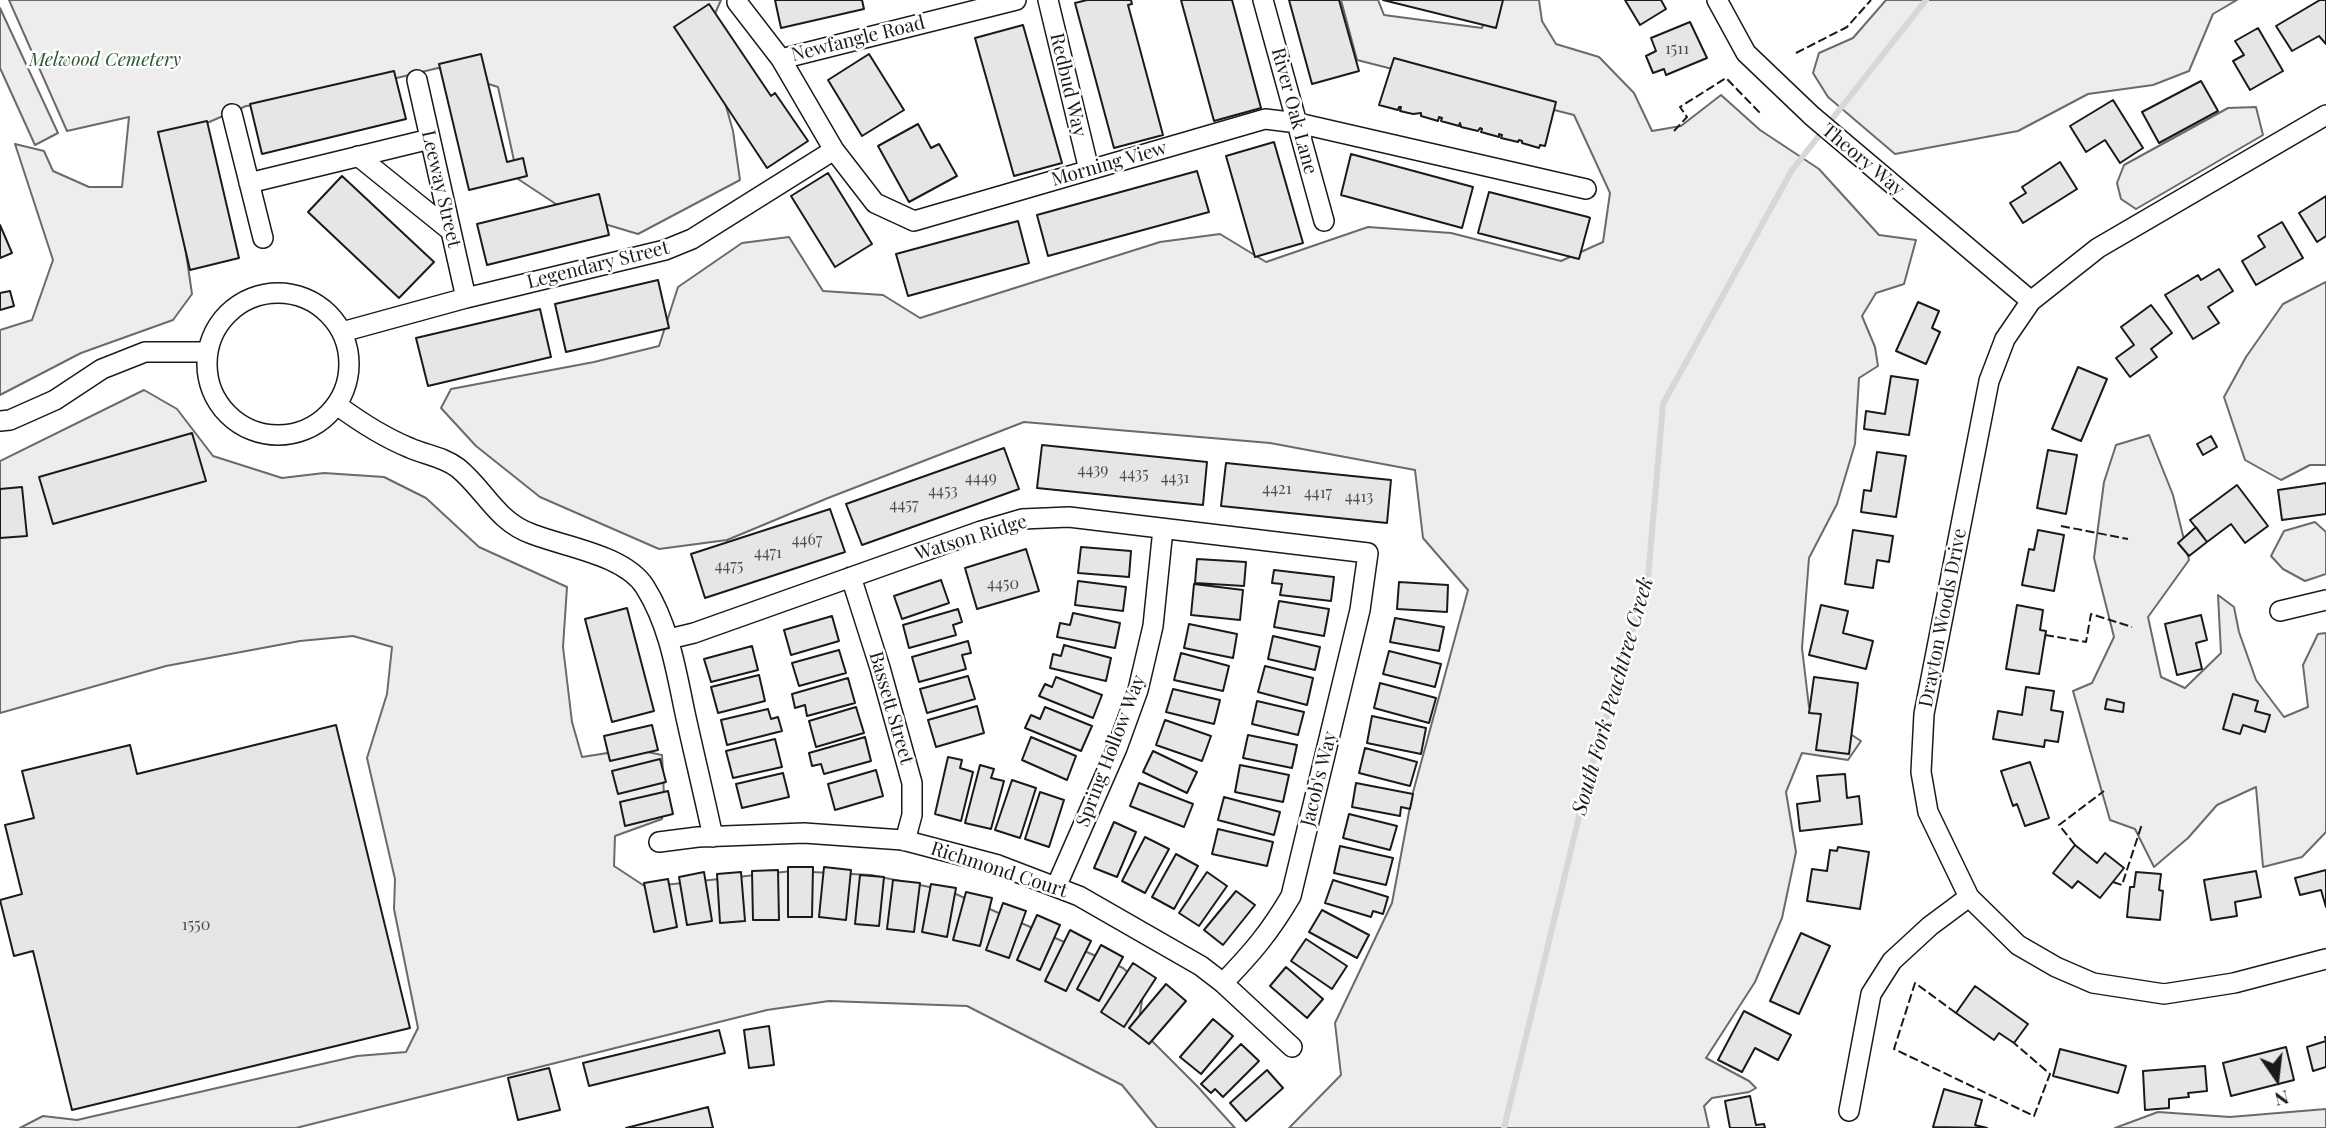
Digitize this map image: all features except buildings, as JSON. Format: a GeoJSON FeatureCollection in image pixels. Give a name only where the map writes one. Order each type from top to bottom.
{"type":"FeatureCollection","features":[{"type":"Feature","properties":{"kind":"street","name":"Newfangle Road"},"geometry":{"type":"LineString","coordinates":[[781,59],[1016,0]]}},
{"type":"Feature","properties":{"kind":"street","name":"Redbud Way"},"geometry":{"type":"LineString","coordinates":[[1048,0],[1089,170]]}},
{"type":"Feature","properties":{"kind":"street","name":"River Oak Lane"},"geometry":{"type":"LineString","coordinates":[[1264,0],[1324,221]]}},
{"type":"Feature","properties":{"kind":"street","name":"Theory Way"},"geometry":{"type":"LineString","coordinates":[[1717,0],[1746,53],[1812,117],[2031,301]]}},
{"type":"Feature","properties":{"kind":"street","name":"Morning View"},"geometry":{"type":"LineString","coordinates":[[737,2],[781,59],[834,150],[875,203],[914,220],[1265,119],[1298,123],[1586,189]]}},
{"type":"Feature","properties":{"kind":"street","name":"Leeway Street"},"geometry":{"type":"LineString","coordinates":[[417,80],[466,298]]}},
{"type":"Feature","properties":{"kind":"street"},"geometry":{"type":"LineString","coordinates":[[232,114],[263,238]]}},
{"type":"Feature","properties":{"kind":"street","name":"Drayton Woods Drive"},"geometry":{"type":"LineString","coordinates":[[2326,115],[2098,248],[2031,301],[2005,339],[1989,380],[1924,714],[1922,772],[1928,812],[1969,897],[2018,944],[2056,967],[2093,983],[2164,994],[2234,983],[2326,959]]}},
{"type":"Feature","properties":{"kind":"street"},"geometry":{"type":"LineString","coordinates":[[249,183],[430,139]]}},
{"type":"Feature","properties":{"kind":"street","name":"Legendary Street"},"geometry":{"type":"LineString","coordinates":[[342,332],[466,298],[665,250],[692,239],[834,150]]}},
{"type":"Feature","properties":{"kind":"street"},"geometry":{"type":"LineString","coordinates":[[358,156],[451,231]]}},
{"type":"Feature","properties":{"kind":"street"},"geometry":{"type":"LineString","coordinates":[[268,293],[290,293],[311,300],[329,314],[342,332],[349,350],[350,369],[346,388],[337,405],[319,422],[298,433],[274,435],[251,430],[230,417],[215,398],[207,376],[207,352],[215,330],[228,313],[247,300],[268,293]]}},
{"type":"Feature","properties":{"kind":"street"},"geometry":{"type":"LineString","coordinates":[[0,421],[10,420],[55,400],[102,369],[145,352],[207,352]]}},
{"type":"Feature","properties":{"kind":"street"},"geometry":{"type":"LineString","coordinates":[[337,405],[369,428],[456,466],[506,521],[529,533],[617,562],[645,586],[669,639],[713,837]]}},
{"type":"Feature","properties":{"kind":"street","name":"Watson Ridge"},"geometry":{"type":"LineString","coordinates":[[669,639],[694,633],[981,531],[1022,519],[1069,517],[1368,554]]}},
{"type":"Feature","properties":{"kind":"street","name":"Spring Hollow Way"},"geometry":{"type":"LineString","coordinates":[[1056,887],[1117,748],[1138,690],[1153,626],[1163,528]]}},
{"type":"Feature","properties":{"kind":"street","name":"Jacob's Way"},"geometry":{"type":"LineString","coordinates":[[1223,983],[1273,928],[1291,896],[1360,610],[1368,554]]}},
{"type":"Feature","properties":{"kind":"street","name":"Bassett Street"},"geometry":{"type":"LineString","coordinates":[[851,577],[880,667],[912,783],[912,815],[905,841]]}},
{"type":"Feature","properties":{"kind":"street"},"geometry":{"type":"LineString","coordinates":[[2280,611],[2326,600]]}},
{"type":"Feature","properties":{"kind":"street","name":"Richmond Court"},"geometry":{"type":"LineString","coordinates":[[659,842],[804,833],[905,841],[998,865],[1079,896],[1201,967],[1223,983],[1292,1047]]}},
{"type":"Feature","properties":{"kind":"street"},"geometry":{"type":"LineString","coordinates":[[1849,1111],[1871,994],[1892,961],[1930,926],[1969,897]]}},
{"type":"Feature","properties":{"kind":"shaded area"},"geometry":{"type":"Polygon","coordinates":[[[9,0],[721,0],[706,34],[733,131],[740,180],[638,234],[571,214],[518,179],[498,87],[438,68],[306,100],[246,106],[184,133],[176,185],[192,294],[173,320],[81,353],[0,395],[0,330],[32,320],[53,260],[15,144],[44,151],[53,171],[89,187],[122,187],[129,117],[67,131],[9,0]]]}},
{"type":"Feature","properties":{"kind":"shaded area"},"geometry":{"type":"Polygon","coordinates":[[[1341,0],[1378,0],[1384,15],[1482,28],[1492,0],[1539,0],[1542,21],[1556,44],[1599,57],[1634,93],[1652,131],[1681,126],[1721,95],[1760,130],[1819,169],[1879,235],[1916,240],[1904,284],[1876,293],[1862,316],[1875,347],[1878,366],[1859,378],[1855,444],[1837,504],[1809,558],[1802,648],[1809,707],[1861,741],[1848,760],[1802,753],[1786,792],[1796,852],[1782,918],[1755,982],[1706,1058],[1749,1081],[1756,1088],[1749,1092],[1712,1098],[1704,1106],[1709,1128],[1289,1128],[1341,1075],[1335,1023],[1392,903],[1412,796],[1468,590],[1423,538],[1415,470],[1270,443],[1024,422],[727,540],[659,549],[540,497],[476,446],[441,408],[451,389],[594,362],[659,346],[678,287],[742,243],[789,237],[823,291],[883,295],[920,318],[1160,242],[1220,234],[1266,262],[1368,227],[1451,233],[1561,261],[1603,242],[1610,193],[1574,115],[1357,60],[1341,0]]]}},
{"type":"Feature","properties":{"kind":"shaded area"},"geometry":{"type":"Polygon","coordinates":[[[1886,0],[2237,0],[2213,14],[2189,71],[2153,85],[2088,94],[2018,131],[1895,154],[1828,97],[1813,73],[1819,53],[1853,38],[1886,0]]]}},
{"type":"Feature","properties":{"kind":"shaded area"},"geometry":{"type":"Polygon","coordinates":[[[0,8],[58,133],[35,145],[0,68],[0,8]]]}},
{"type":"Feature","properties":{"kind":"shaded area"},"geometry":{"type":"Polygon","coordinates":[[[2256,107],[2263,135],[2136,209],[2121,199],[2117,183],[2124,165],[2228,108],[2256,107]]]}},
{"type":"Feature","properties":{"kind":"shaded area"},"geometry":{"type":"Polygon","coordinates":[[[2326,282],[2326,465],[2310,465],[2281,480],[2245,460],[2224,397],[2246,357],[2283,304],[2326,282]]]}},
{"type":"Feature","properties":{"kind":"shaded area"},"geometry":{"type":"Polygon","coordinates":[[[144,390],[177,409],[213,456],[282,478],[324,473],[384,477],[426,498],[479,547],[567,587],[563,647],[572,722],[582,757],[633,749],[662,755],[662,819],[615,836],[614,866],[646,887],[792,871],[871,875],[949,891],[1123,968],[1144,987],[1138,1027],[1235,1128],[1157,1128],[1122,1085],[967,1006],[829,1001],[767,1010],[296,1128],[20,1128],[43,1116],[77,1120],[357,1056],[406,1052],[418,1028],[394,909],[395,879],[367,758],[387,694],[392,647],[353,636],[300,641],[166,666],[0,713],[0,461],[144,390]]]}},
{"type":"Feature","properties":{"kind":"shaded area"},"geometry":{"type":"Polygon","coordinates":[[[2149,435],[2173,495],[2189,560],[2148,617],[2161,677],[2185,688],[2221,653],[2218,595],[2234,607],[2239,632],[2256,680],[2284,717],[2308,707],[2303,665],[2318,634],[2326,633],[2326,832],[2302,857],[2263,867],[2256,787],[2217,805],[2188,838],[2154,867],[2135,829],[2110,820],[2073,691],[2092,683],[2114,637],[2094,558],[2104,482],[2116,445],[2149,435]]]}},
{"type":"Feature","properties":{"kind":"shaded area"},"geometry":{"type":"Polygon","coordinates":[[[2315,522],[2326,532],[2326,574],[2305,581],[2283,569],[2271,556],[2284,531],[2315,522]]]}},
{"type":"Feature","properties":{"kind":"shaded area"},"geometry":{"type":"Polygon","coordinates":[[[2326,1109],[2326,1128],[2115,1128],[2158,1112],[2230,1117],[2326,1109]]]}},
{"type":"Feature","properties":{"kind":"waterway","name":"South Fork Peachtree Creek"},"geometry":{"type":"LineString","coordinates":[[1504,1128],[1589,775],[1648,578],[1663,404],[1792,170],[1926,0]]}},
{"type":"Feature","properties":{"kind":"fence"},"geometry":{"type":"LineString","coordinates":[[1796,53],[1847,27],[1871,0]]}},
{"type":"Feature","properties":{"kind":"fence"},"geometry":{"type":"LineString","coordinates":[[1674,131],[1687,117],[1680,107],[1726,78],[1761,114]]}},
{"type":"Feature","properties":{"kind":"fence"},"geometry":{"type":"LineString","coordinates":[[2061,526],[2128,539]]}},
{"type":"Feature","properties":{"kind":"fence"},"geometry":{"type":"LineString","coordinates":[[2045,635],[2086,642],[2091,614],[2132,627]]}},
{"type":"Feature","properties":{"kind":"fence"},"geometry":{"type":"LineString","coordinates":[[2075,845],[2059,825],[2104,791]]}},
{"type":"Feature","properties":{"kind":"fence"},"geometry":{"type":"LineString","coordinates":[[2113,882],[2122,885],[2142,824]]}},
{"type":"Feature","properties":{"kind":"fence"},"geometry":{"type":"LineString","coordinates":[[1956,1013],[1915,983],[1894,1049],[2034,1116],[2050,1074],[2014,1043]]}},
{"type":"Feature","properties":{"kind":"park label","name":"Melwood Cemetery"},"geometry":{"type":"Point","coordinates":[105,60]}}]}
